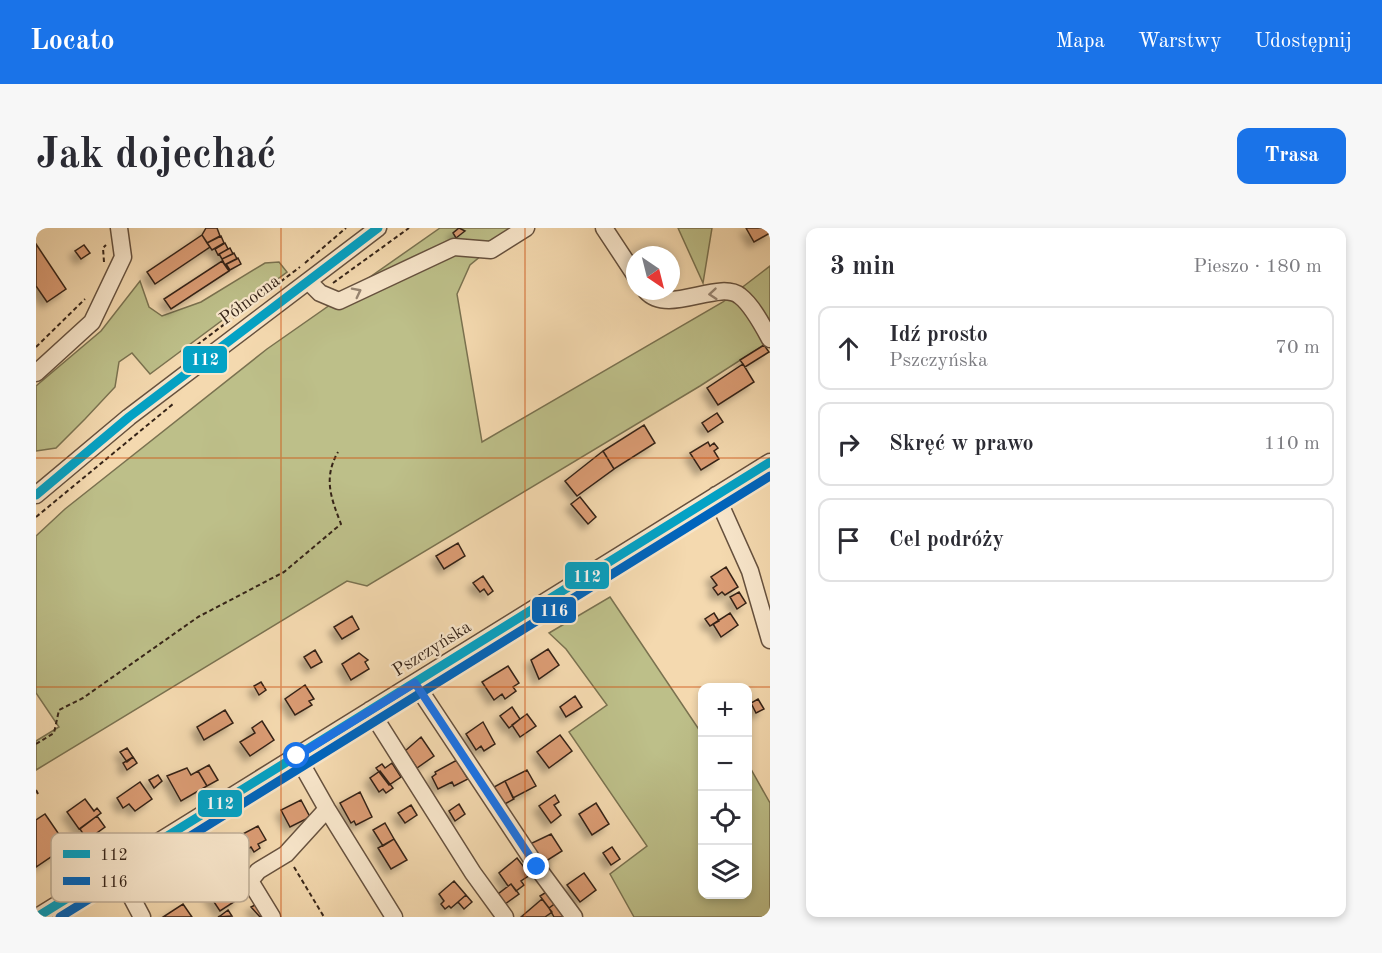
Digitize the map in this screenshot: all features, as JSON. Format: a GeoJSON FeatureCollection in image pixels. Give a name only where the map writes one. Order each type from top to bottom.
{"type":"FeatureCollection","features":[{"type":"Feature","properties":{"kind":"street","name":"Północna"},"geometry":{"type":"LineString","coordinates":[[36,495],[129,417],[314,287],[378,228]]}},
{"type":"Feature","properties":{"kind":"street"},"geometry":{"type":"LineString","coordinates":[[314,287],[339,301],[454,247],[491,250],[526,228]]}},
{"type":"Feature","properties":{"kind":"street"},"geometry":{"type":"LineString","coordinates":[[604,228],[626,261]]}},
{"type":"Feature","properties":{"kind":"street"},"geometry":{"type":"LineString","coordinates":[[36,373],[92,322],[123,257],[120,229]]}},
{"type":"Feature","properties":{"kind":"street"},"geometry":{"type":"LineString","coordinates":[[680,298],[731,293],[740,296],[770,339]]}},
{"type":"Feature","properties":{"kind":"street","name":"Pszczyńska"},"geometry":{"type":"LineString","coordinates":[[173,833],[770,462]]}},
{"type":"Feature","properties":{"kind":"street"},"geometry":{"type":"LineString","coordinates":[[716,495],[750,571],[770,640]]}},
{"type":"Feature","properties":{"kind":"street"},"geometry":{"type":"LineString","coordinates":[[415,683],[537,867],[574,917]]}},
{"type":"Feature","properties":{"kind":"street"},"geometry":{"type":"LineString","coordinates":[[370,710],[473,873],[505,917]]}},
{"type":"Feature","properties":{"kind":"street"},"geometry":{"type":"LineString","coordinates":[[297,756],[394,917]]}},
{"type":"Feature","properties":{"kind":"street"},"geometry":{"type":"LineString","coordinates":[[272,917],[250,881],[258,871],[286,854],[327,809]]}},
{"type":"Feature","properties":{"kind":"street","name":"Pszczyńska"},"geometry":{"type":"LineString","coordinates":[[37,917],[61,902]]}},
{"type":"Feature","properties":{"kind":"street"},"geometry":{"type":"LineString","coordinates":[[134,902],[142,917]]}},
{"type":"Feature","properties":{"kind":"path"},"geometry":{"type":"LineString","coordinates":[[314,287],[409,228]]}},
{"type":"Feature","properties":{"kind":"path"},"geometry":{"type":"LineString","coordinates":[[102,269],[103,248],[120,229]]}},
{"type":"Feature","properties":{"kind":"path"},"geometry":{"type":"LineString","coordinates":[[36,347],[86,298]]}},
{"type":"Feature","properties":{"kind":"path"},"geometry":{"type":"LineString","coordinates":[[36,517],[175,403]]}},
{"type":"Feature","properties":{"kind":"path"},"geometry":{"type":"LineString","coordinates":[[36,744],[54,733],[59,710],[83,699],[198,617],[284,572],[341,524],[327,484],[338,452]]}},
{"type":"Feature","properties":{"kind":"path"},"geometry":{"type":"LineString","coordinates":[[36,790],[39,796]]}},
{"type":"Feature","properties":{"kind":"path"},"geometry":{"type":"LineString","coordinates":[[286,854],[324,917]]}},
{"type":"Feature","properties":{"kind":"green space"},"geometry":{"type":"Polygon","coordinates":[[[440,228],[515,228],[470,265],[457,294],[482,442],[723,302],[770,266],[770,341],[700,386],[367,586],[347,581],[36,770],[36,741],[59,727],[36,693],[36,536],[65,509],[267,349],[440,228]]]}},
{"type":"Feature","properties":{"kind":"green space"},"geometry":{"type":"Polygon","coordinates":[[[678,228],[712,228],[703,283],[678,228]]]}},
{"type":"Feature","properties":{"kind":"green space"},"geometry":{"type":"Polygon","coordinates":[[[279,262],[287,272],[150,374],[132,353],[119,362],[115,387],[56,448],[36,451],[36,386],[101,331],[140,281],[149,307],[162,316],[201,302],[265,263],[279,262]]]}},
{"type":"Feature","properties":{"kind":"green space"},"geometry":{"type":"Polygon","coordinates":[[[610,597],[698,728],[698,899],[752,899],[752,771],[770,803],[770,917],[634,917],[610,874],[647,846],[569,732],[607,705],[566,649],[549,633],[610,597]]]}},
{"type":"Feature","properties":{"kind":"building"},"geometry":{"type":"Polygon","coordinates":[[[206,228],[217,228],[220,236],[207,243],[202,235],[206,228]]]}},
{"type":"Feature","properties":{"kind":"building"},"geometry":{"type":"Polygon","coordinates":[[[459,228],[465,231],[456,238],[453,233],[459,228]]]}},
{"type":"Feature","properties":{"kind":"building"},"geometry":{"type":"Polygon","coordinates":[[[746,228],[770,228],[770,233],[754,242],[746,228]]]}},
{"type":"Feature","properties":{"kind":"building"},"geometry":{"type":"Polygon","coordinates":[[[202,235],[210,247],[155,284],[147,272],[202,235]]]}},
{"type":"Feature","properties":{"kind":"building"},"geometry":{"type":"Polygon","coordinates":[[[221,236],[224,243],[212,250],[207,243],[221,236]]]}},
{"type":"Feature","properties":{"kind":"building"},"geometry":{"type":"Polygon","coordinates":[[[225,243],[228,249],[218,255],[215,249],[225,243]]]}},
{"type":"Feature","properties":{"kind":"building"},"geometry":{"type":"Polygon","coordinates":[[[36,244],[66,289],[47,302],[36,286],[36,244]]]}},
{"type":"Feature","properties":{"kind":"building"},"geometry":{"type":"Polygon","coordinates":[[[84,245],[90,253],[81,259],[75,251],[84,245]]]}},
{"type":"Feature","properties":{"kind":"building"},"geometry":{"type":"Polygon","coordinates":[[[230,248],[233,254],[222,259],[219,254],[230,248]]]}},
{"type":"Feature","properties":{"kind":"building"},"geometry":{"type":"Polygon","coordinates":[[[234,253],[237,259],[225,265],[222,259],[234,253]]]}},
{"type":"Feature","properties":{"kind":"building"},"geometry":{"type":"Polygon","coordinates":[[[238,258],[241,264],[230,270],[226,264],[238,258]]]}},
{"type":"Feature","properties":{"kind":"building"},"geometry":{"type":"Polygon","coordinates":[[[222,261],[229,271],[171,309],[164,299],[222,261]]]}},
{"type":"Feature","properties":{"kind":"building"},"geometry":{"type":"Polygon","coordinates":[[[764,345],[769,352],[745,367],[740,360],[764,345]]]}},
{"type":"Feature","properties":{"kind":"building"},"geometry":{"type":"Polygon","coordinates":[[[743,364],[754,382],[718,405],[707,388],[743,364]]]}},
{"type":"Feature","properties":{"kind":"building"},"geometry":{"type":"Polygon","coordinates":[[[717,413],[723,422],[708,432],[702,423],[717,413]]]}},
{"type":"Feature","properties":{"kind":"building"},"geometry":{"type":"Polygon","coordinates":[[[644,425],[655,443],[614,469],[603,451],[644,425]]]}},
{"type":"Feature","properties":{"kind":"building"},"geometry":{"type":"Polygon","coordinates":[[[708,442],[710,446],[714,443],[718,448],[714,451],[719,459],[701,470],[690,453],[708,442]]]}},
{"type":"Feature","properties":{"kind":"building"},"geometry":{"type":"Polygon","coordinates":[[[603,451],[614,469],[577,496],[565,481],[603,451]]]}},
{"type":"Feature","properties":{"kind":"building"},"geometry":{"type":"Polygon","coordinates":[[[580,497],[596,517],[588,524],[571,504],[580,497]]]}},
{"type":"Feature","properties":{"kind":"building"},"geometry":{"type":"Polygon","coordinates":[[[458,543],[465,556],[444,569],[436,556],[458,543]]]}},
{"type":"Feature","properties":{"kind":"building"},"geometry":{"type":"Polygon","coordinates":[[[726,567],[738,587],[725,595],[722,592],[718,595],[713,588],[717,585],[711,577],[726,567]]]}},
{"type":"Feature","properties":{"kind":"building"},"geometry":{"type":"Polygon","coordinates":[[[483,576],[493,591],[488,595],[484,589],[480,592],[473,583],[483,576]]]}},
{"type":"Feature","properties":{"kind":"building"},"geometry":{"type":"Polygon","coordinates":[[[739,592],[746,603],[737,609],[730,597],[739,592]]]}},
{"type":"Feature","properties":{"kind":"building"},"geometry":{"type":"Polygon","coordinates":[[[714,613],[719,621],[710,626],[705,619],[714,613]]]}},
{"type":"Feature","properties":{"kind":"building"},"geometry":{"type":"Polygon","coordinates":[[[730,613],[738,625],[721,637],[713,624],[730,613]]]}},
{"type":"Feature","properties":{"kind":"building"},"geometry":{"type":"Polygon","coordinates":[[[352,616],[359,629],[342,639],[334,627],[352,616]]]}},
{"type":"Feature","properties":{"kind":"building"},"geometry":{"type":"Polygon","coordinates":[[[548,649],[559,665],[539,679],[531,660],[548,649]]]}},
{"type":"Feature","properties":{"kind":"building"},"geometry":{"type":"Polygon","coordinates":[[[315,650],[322,662],[311,668],[304,657],[315,650]]]}},
{"type":"Feature","properties":{"kind":"building"},"geometry":{"type":"Polygon","coordinates":[[[359,653],[368,660],[365,662],[369,669],[351,680],[342,664],[359,653]]]}},
{"type":"Feature","properties":{"kind":"building"},"geometry":{"type":"Polygon","coordinates":[[[508,666],[519,683],[513,687],[516,691],[505,699],[502,694],[494,700],[482,682],[508,666]]]}},
{"type":"Feature","properties":{"kind":"building"},"geometry":{"type":"Polygon","coordinates":[[[261,682],[266,690],[259,695],[254,686],[261,682]]]}},
{"type":"Feature","properties":{"kind":"building"},"geometry":{"type":"Polygon","coordinates":[[[305,685],[314,699],[309,701],[312,705],[295,715],[285,699],[305,685]]]}},
{"type":"Feature","properties":{"kind":"building"},"geometry":{"type":"Polygon","coordinates":[[[575,696],[582,707],[566,717],[560,707],[575,696]]]}},
{"type":"Feature","properties":{"kind":"building"},"geometry":{"type":"Polygon","coordinates":[[[758,699],[764,709],[756,713],[752,702],[758,699]]]}},
{"type":"Feature","properties":{"kind":"building"},"geometry":{"type":"Polygon","coordinates":[[[512,707],[520,719],[509,728],[500,716],[512,707]]]}},
{"type":"Feature","properties":{"kind":"building"},"geometry":{"type":"Polygon","coordinates":[[[225,710],[233,723],[204,740],[197,727],[225,710]]]}},
{"type":"Feature","properties":{"kind":"building"},"geometry":{"type":"Polygon","coordinates":[[[527,714],[536,726],[520,737],[512,725],[527,714]]]}},
{"type":"Feature","properties":{"kind":"building"},"geometry":{"type":"Polygon","coordinates":[[[262,721],[274,740],[250,756],[240,742],[255,733],[252,728],[262,721]]]}},
{"type":"Feature","properties":{"kind":"building"},"geometry":{"type":"Polygon","coordinates":[[[483,722],[495,744],[484,751],[481,746],[476,750],[466,734],[483,722]]]}},
{"type":"Feature","properties":{"kind":"building"},"geometry":{"type":"Polygon","coordinates":[[[560,735],[572,751],[549,768],[537,752],[560,735]]]}},
{"type":"Feature","properties":{"kind":"building"},"geometry":{"type":"Polygon","coordinates":[[[421,737],[434,756],[417,768],[405,751],[421,737]]]}},
{"type":"Feature","properties":{"kind":"building"},"geometry":{"type":"Polygon","coordinates":[[[127,748],[133,757],[127,762],[120,752],[127,748]]]}},
{"type":"Feature","properties":{"kind":"building"},"geometry":{"type":"Polygon","coordinates":[[[133,757],[137,763],[127,770],[123,763],[133,757]]]}},
{"type":"Feature","properties":{"kind":"building"},"geometry":{"type":"Polygon","coordinates":[[[457,760],[468,779],[454,786],[452,782],[438,789],[432,777],[436,774],[435,772],[457,760]]]}},
{"type":"Feature","properties":{"kind":"building"},"geometry":{"type":"Polygon","coordinates":[[[392,763],[401,777],[389,785],[376,768],[382,764],[385,768],[392,763]]]}},
{"type":"Feature","properties":{"kind":"building"},"geometry":{"type":"Polygon","coordinates":[[[209,765],[218,780],[207,786],[198,771],[209,765]]]}},
{"type":"Feature","properties":{"kind":"building"},"geometry":{"type":"Polygon","coordinates":[[[187,768],[191,775],[198,771],[207,786],[181,801],[167,776],[187,768]]]}},
{"type":"Feature","properties":{"kind":"building"},"geometry":{"type":"Polygon","coordinates":[[[527,770],[536,786],[513,798],[505,781],[527,770]]]}},
{"type":"Feature","properties":{"kind":"building"},"geometry":{"type":"Polygon","coordinates":[[[380,771],[393,788],[386,793],[383,789],[379,792],[370,778],[380,771]]]}},
{"type":"Feature","properties":{"kind":"building"},"geometry":{"type":"Polygon","coordinates":[[[158,775],[162,781],[154,788],[149,780],[158,775]]]}},
{"type":"Feature","properties":{"kind":"building"},"geometry":{"type":"Polygon","coordinates":[[[505,781],[514,799],[503,805],[494,787],[505,781]]]}},
{"type":"Feature","properties":{"kind":"building"},"geometry":{"type":"Polygon","coordinates":[[[140,782],[152,799],[135,811],[129,804],[123,808],[117,798],[140,782]]]}},
{"type":"Feature","properties":{"kind":"building"},"geometry":{"type":"Polygon","coordinates":[[[360,792],[372,817],[356,825],[354,821],[351,823],[340,803],[360,792]]]}},
{"type":"Feature","properties":{"kind":"building"},"geometry":{"type":"Polygon","coordinates":[[[555,795],[559,802],[554,805],[561,815],[551,823],[539,806],[555,795]]]}},
{"type":"Feature","properties":{"kind":"building"},"geometry":{"type":"Polygon","coordinates":[[[85,799],[94,811],[97,808],[101,813],[79,829],[67,812],[85,799]]]}},
{"type":"Feature","properties":{"kind":"building"},"geometry":{"type":"Polygon","coordinates":[[[301,800],[310,817],[290,827],[281,810],[301,800]]]}},
{"type":"Feature","properties":{"kind":"building"},"geometry":{"type":"Polygon","coordinates":[[[596,803],[609,824],[592,835],[579,814],[596,803]]]}},
{"type":"Feature","properties":{"kind":"building"},"geometry":{"type":"Polygon","coordinates":[[[459,804],[465,814],[455,821],[449,811],[459,804]]]}},
{"type":"Feature","properties":{"kind":"building"},"geometry":{"type":"Polygon","coordinates":[[[411,805],[417,815],[405,823],[398,813],[411,805]]]}},
{"type":"Feature","properties":{"kind":"building"},"geometry":{"type":"Polygon","coordinates":[[[45,814],[58,833],[51,833],[51,857],[36,867],[36,820],[45,814]]]}},
{"type":"Feature","properties":{"kind":"building"},"geometry":{"type":"Polygon","coordinates":[[[97,816],[105,827],[97,833],[83,833],[80,829],[97,816]]]}},
{"type":"Feature","properties":{"kind":"building"},"geometry":{"type":"Polygon","coordinates":[[[385,823],[394,839],[383,846],[373,830],[385,823]]]}},
{"type":"Feature","properties":{"kind":"building"},"geometry":{"type":"Polygon","coordinates":[[[258,826],[266,840],[258,844],[260,848],[254,852],[251,847],[249,848],[249,833],[245,833],[258,826]]]}},
{"type":"Feature","properties":{"kind":"building"},"geometry":{"type":"Polygon","coordinates":[[[551,834],[562,851],[543,863],[530,844],[551,834]]]}},
{"type":"Feature","properties":{"kind":"building"},"geometry":{"type":"Polygon","coordinates":[[[394,839],[407,860],[391,869],[378,848],[394,839]]]}},
{"type":"Feature","properties":{"kind":"building"},"geometry":{"type":"Polygon","coordinates":[[[612,847],[620,859],[611,865],[603,853],[612,847]]]}},
{"type":"Feature","properties":{"kind":"building"},"geometry":{"type":"Polygon","coordinates":[[[517,858],[530,875],[521,881],[524,885],[516,891],[511,884],[508,886],[499,873],[517,858]]]}},
{"type":"Feature","properties":{"kind":"building"},"geometry":{"type":"Polygon","coordinates":[[[584,873],[596,890],[580,902],[567,885],[584,873]]]}},
{"type":"Feature","properties":{"kind":"building"},"geometry":{"type":"Polygon","coordinates":[[[454,881],[466,895],[451,908],[449,906],[445,909],[441,904],[444,901],[439,894],[454,881]]]}},
{"type":"Feature","properties":{"kind":"building"},"geometry":{"type":"Polygon","coordinates":[[[511,884],[519,894],[505,904],[498,894],[511,884]]]}},
{"type":"Feature","properties":{"kind":"building"},"geometry":{"type":"Polygon","coordinates":[[[548,891],[557,902],[549,908],[540,896],[548,891]]]}},
{"type":"Feature","properties":{"kind":"building"},"geometry":{"type":"Polygon","coordinates":[[[466,895],[472,902],[464,909],[458,902],[466,895]]]}},
{"type":"Feature","properties":{"kind":"building"},"geometry":{"type":"Polygon","coordinates":[[[542,899],[552,912],[545,917],[521,917],[542,899]]]}},
{"type":"Feature","properties":{"kind":"building"},"geometry":{"type":"Polygon","coordinates":[[[214,902],[234,902],[220,911],[214,902]]]}},
{"type":"Feature","properties":{"kind":"building"},"geometry":{"type":"Polygon","coordinates":[[[259,903],[265,913],[260,917],[251,907],[259,903]]]}},
{"type":"Feature","properties":{"kind":"building"},"geometry":{"type":"Polygon","coordinates":[[[556,903],[567,917],[554,917],[549,908],[556,903]]]}},
{"type":"Feature","properties":{"kind":"building"},"geometry":{"type":"Polygon","coordinates":[[[183,904],[192,917],[163,917],[183,904]]]}},
{"type":"Feature","properties":{"kind":"building"},"geometry":{"type":"Polygon","coordinates":[[[228,910],[232,916],[218,917],[220,916],[228,910]]]}},
{"type":"Feature","properties":{"kind":"transit line","name":"112"},"geometry":{"type":"LineString","coordinates":[[36,495],[129,417],[378,228]]}},
{"type":"Feature","properties":{"kind":"transit line","name":"112"},"geometry":{"type":"LineString","coordinates":[[172,833],[770,462]]}},
{"type":"Feature","properties":{"kind":"transit line","name":"116"},"geometry":{"type":"LineString","coordinates":[[195,833],[770,476]]}},
{"type":"Feature","properties":{"kind":"transit line","name":"112"},"geometry":{"type":"LineString","coordinates":[[37,917],[61,902]]}},
{"type":"Feature","properties":{"kind":"transit line","name":"116"},"geometry":{"type":"LineString","coordinates":[[60,917],[84,902]]}},
{"type":"Feature","properties":{"kind":"route"},"geometry":{"type":"LineString","coordinates":[[297,756],[415,683],[537,867]]}}]}
